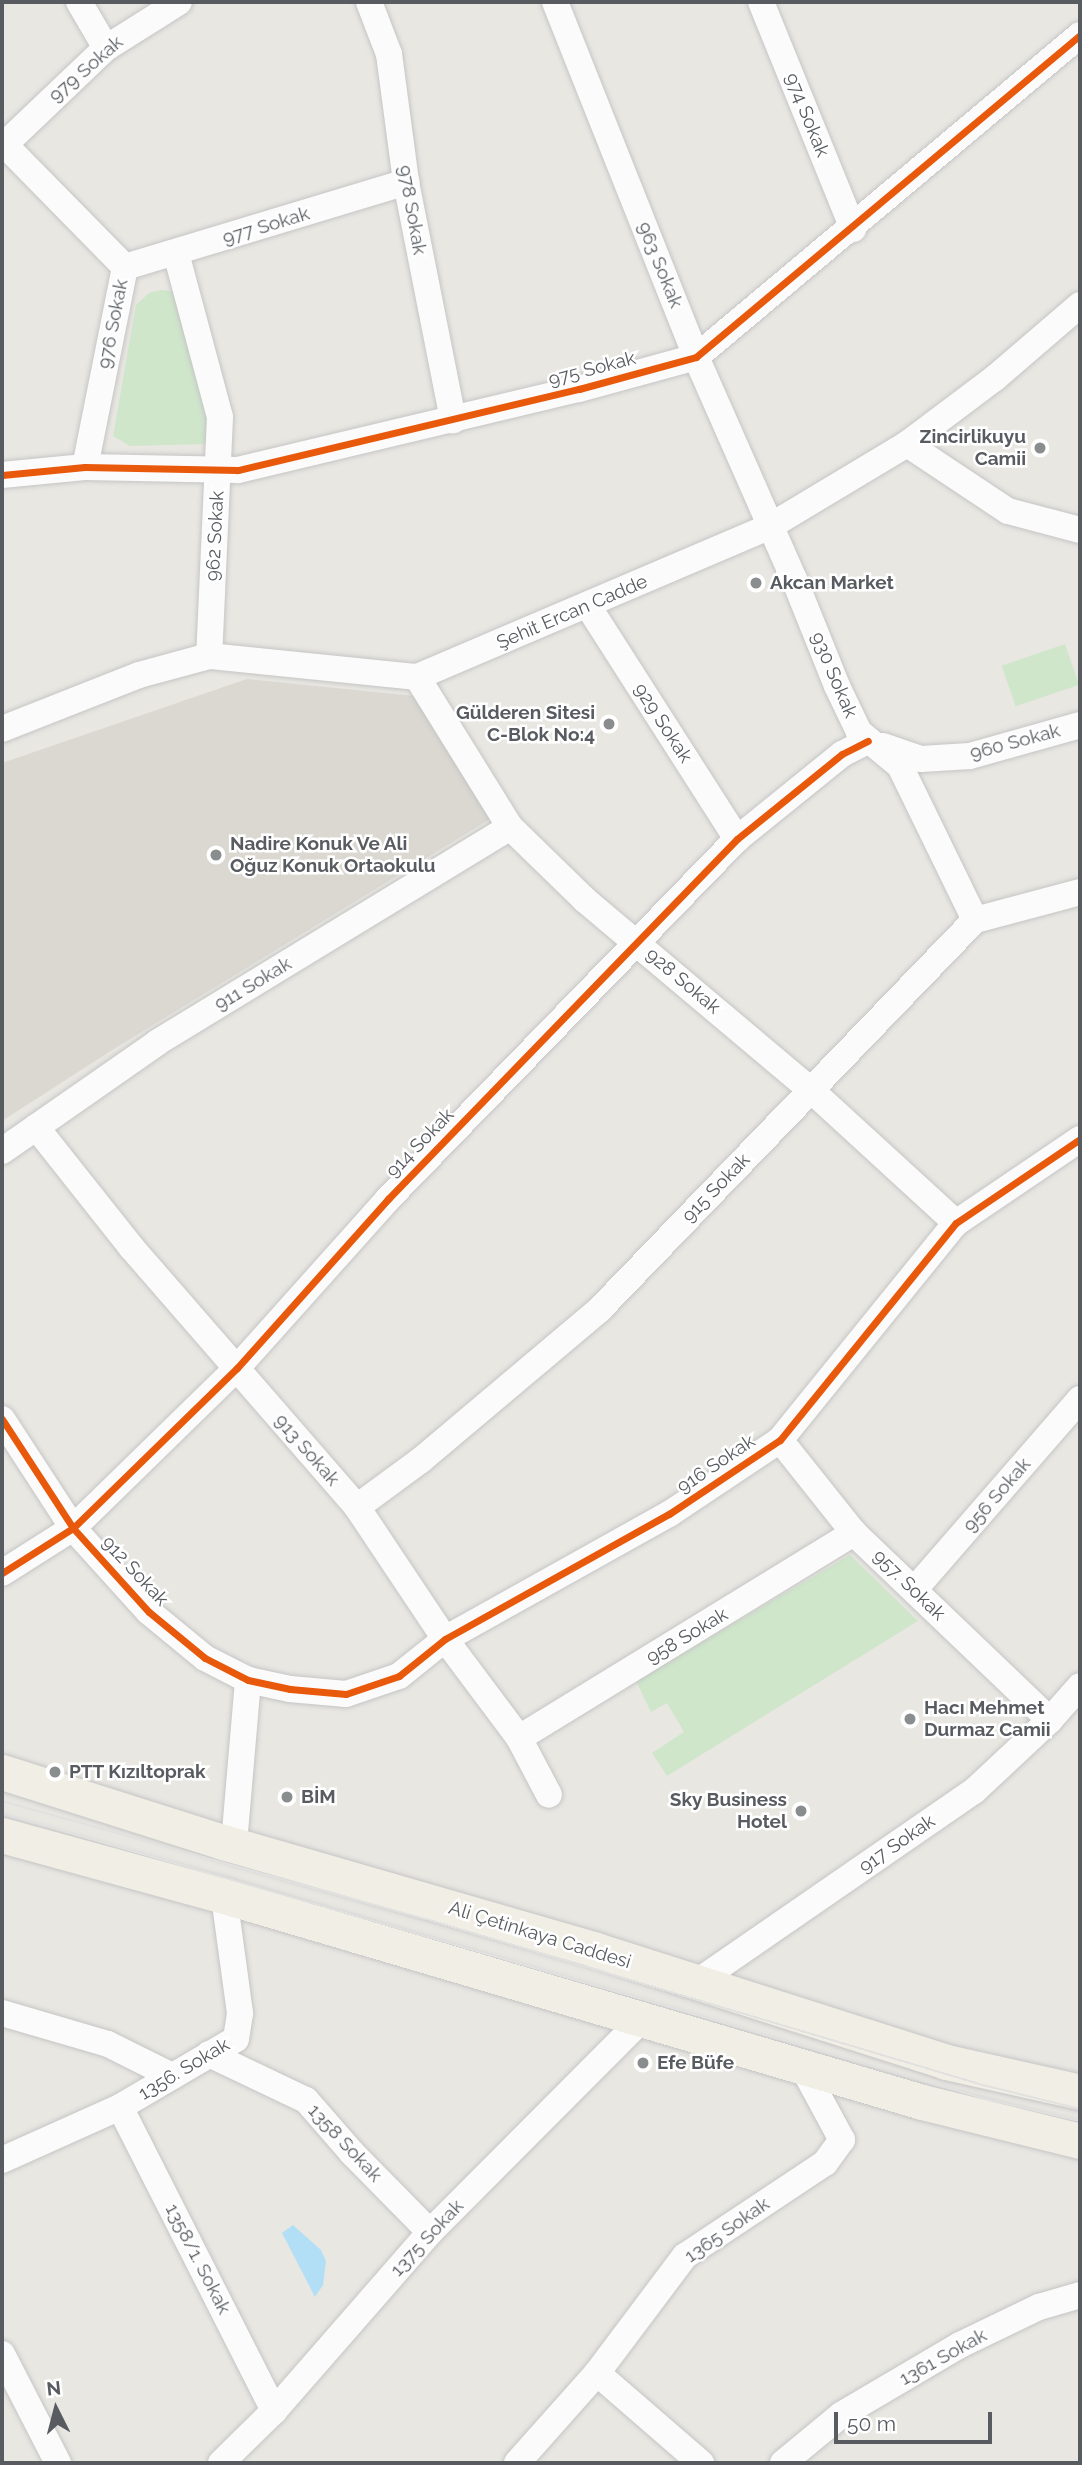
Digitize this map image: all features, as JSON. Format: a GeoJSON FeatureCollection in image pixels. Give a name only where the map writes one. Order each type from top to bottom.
{"type":"FeatureCollection","features":[{"type":"Feature","properties":{"kind":"main road","name":"Ali Çetinkaya Caddesi"},"geometry":{"type":"LineString","coordinates":[[2,1772],[223,1842],[697,1982],[946,2062],[1080,2092]]}},
{"type":"Feature","properties":{"kind":"main road"},"geometry":{"type":"LineString","coordinates":[[2,1835],[224,1896],[640,2021],[922,2102],[1080,2141]]}},
{"type":"Feature","properties":{"kind":"street"},"geometry":{"type":"LineString","coordinates":[[79,2],[106,48]]}},
{"type":"Feature","properties":{"kind":"street","name":"979 Sokak"},"geometry":{"type":"LineString","coordinates":[[3,145],[106,48],[179,2]]}},
{"type":"Feature","properties":{"kind":"street","name":"978 Sokak"},"geometry":{"type":"LineString","coordinates":[[369,2],[390,54],[406,182],[453,420]]}},
{"type":"Feature","properties":{"kind":"street","name":"963 Sokak"},"geometry":{"type":"LineString","coordinates":[[555,2],[696,357],[769,527]]}},
{"type":"Feature","properties":{"kind":"street","name":"974 Sokak"},"geometry":{"type":"LineString","coordinates":[[761,2],[853,229]]}},
{"type":"Feature","properties":{"kind":"street","name":"975 Sokak"},"geometry":{"type":"LineString","coordinates":[[2,475],[85,467],[238,470],[453,420],[696,357],[853,229],[1080,35]]}},
{"type":"Feature","properties":{"kind":"street","name":"976 Sokak"},"geometry":{"type":"LineString","coordinates":[[3,145],[125,267],[85,467]]}},
{"type":"Feature","properties":{"kind":"street","name":"977 Sokak"},"geometry":{"type":"LineString","coordinates":[[125,267],[406,182]]}},
{"type":"Feature","properties":{"kind":"street","name":"962 Sokak"},"geometry":{"type":"LineString","coordinates":[[176,253],[220,417],[209,656]]}},
{"type":"Feature","properties":{"kind":"street","name":"Şehit Ercan Cadde"},"geometry":{"type":"LineString","coordinates":[[2,729],[138,675],[209,656],[417,677],[769,527],[906,444],[995,378],[1080,305]]}},
{"type":"Feature","properties":{"kind":"street"},"geometry":{"type":"LineString","coordinates":[[906,444],[1008,511],[1080,530]]}},
{"type":"Feature","properties":{"kind":"street","name":"930 Sokak"},"geometry":{"type":"LineString","coordinates":[[769,527],[859,732],[900,766],[975,920]]}},
{"type":"Feature","properties":{"kind":"street","name":"929 Sokak"},"geometry":{"type":"LineString","coordinates":[[588,606],[737,839]]}},
{"type":"Feature","properties":{"kind":"street","name":"928 Sokak"},"geometry":{"type":"LineString","coordinates":[[417,677],[510,827],[585,900],[811,1090],[956,1223]]}},
{"type":"Feature","properties":{"kind":"street","name":"960 Sokak"},"geometry":{"type":"LineString","coordinates":[[868,741],[921,759],[970,756],[1080,725]]}},
{"type":"Feature","properties":{"kind":"street","name":"914 Sokak"},"geometry":{"type":"LineString","coordinates":[[2,1573],[73,1528],[237,1368],[388,1199],[737,839],[842,754],[868,741]]}},
{"type":"Feature","properties":{"kind":"street","name":"911 Sokak"},"geometry":{"type":"LineString","coordinates":[[2,1151],[158,1042],[510,827]]}},
{"type":"Feature","properties":{"kind":"street"},"geometry":{"type":"LineString","coordinates":[[975,920],[1080,892]]}},
{"type":"Feature","properties":{"kind":"street","name":"915 Sokak"},"geometry":{"type":"LineString","coordinates":[[357,1507],[421,1460],[599,1310],[975,920]]}},
{"type":"Feature","properties":{"kind":"street","name":"913 Sokak"},"geometry":{"type":"LineString","coordinates":[[36,1127],[132,1248],[357,1507],[445,1639],[519,1738],[549,1795]]}},
{"type":"Feature","properties":{"kind":"street","name":"916 Sokak"},"geometry":{"type":"LineString","coordinates":[[290,1689],[346,1694],[399,1676],[445,1639],[669,1514],[780,1440],[956,1223],[1080,1139]]}},
{"type":"Feature","properties":{"kind":"street","name":"956 Sokak"},"geometry":{"type":"LineString","coordinates":[[915,1590],[1080,1399]]}},
{"type":"Feature","properties":{"kind":"street","name":"912 Sokak"},"geometry":{"type":"LineString","coordinates":[[2,1419],[73,1528],[149,1612],[205,1658],[248,1680],[290,1689]]}},
{"type":"Feature","properties":{"kind":"street","name":"957. Sokak"},"geometry":{"type":"LineString","coordinates":[[780,1440],[854,1533],[1050,1720]]}},
{"type":"Feature","properties":{"kind":"street","name":"958 Sokak"},"geometry":{"type":"LineString","coordinates":[[519,1738],[854,1533]]}},
{"type":"Feature","properties":{"kind":"street"},"geometry":{"type":"LineString","coordinates":[[223,1842],[231,1840],[235,1832],[248,1680]]}},
{"type":"Feature","properties":{"kind":"street","name":"917 Sokak"},"geometry":{"type":"LineString","coordinates":[[697,1982],[974,1791],[1050,1720],[1080,1686]]}},
{"type":"Feature","properties":{"kind":"street","name":"1356. Sokak"},"geometry":{"type":"LineString","coordinates":[[2,2160],[120,2107],[236,2039],[240,2013],[224,1896]]}},
{"type":"Feature","properties":{"kind":"street"},"geometry":{"type":"LineString","coordinates":[[2,2013],[108,2044],[172,2076]]}},
{"type":"Feature","properties":{"kind":"street","name":"1375 Sokak"},"geometry":{"type":"LineString","coordinates":[[221,2463],[274,2412],[430,2232],[640,2021]]}},
{"type":"Feature","properties":{"kind":"street","name":"1358 Sokak"},"geometry":{"type":"LineString","coordinates":[[209,2054],[306,2100],[352,2153],[430,2232]]}},
{"type":"Feature","properties":{"kind":"street","name":"1365 Sokak"},"geometry":{"type":"LineString","coordinates":[[517,2463],[597,2373],[685,2256],[825,2163],[842,2140],[802,2066]]}},
{"type":"Feature","properties":{"kind":"street","name":"1358/1. Sokak"},"geometry":{"type":"LineString","coordinates":[[120,2107],[274,2412]]}},
{"type":"Feature","properties":{"kind":"street","name":"1361 Sokak"},"geometry":{"type":"LineString","coordinates":[[783,2463],[841,2415],[960,2345],[1039,2307],[1080,2295]]}},
{"type":"Feature","properties":{"kind":"street"},"geometry":{"type":"LineString","coordinates":[[2,2354],[58,2463]]}},
{"type":"Feature","properties":{"kind":"street"},"geometry":{"type":"LineString","coordinates":[[597,2373],[701,2463]]}},
{"type":"Feature","properties":{"kind":"shaded area","name":"Nadire Konuk Ve Ali Oğuz Konuk Ortaokulu"},"geometry":{"type":"Polygon","coordinates":[[[247,679],[414,696],[490,819],[117,1047],[2,1121],[2,763],[247,679]]]}},
{"type":"Feature","properties":{"kind":"green space"},"geometry":{"type":"Polygon","coordinates":[[[162,290],[176,292],[208,416],[209,444],[130,446],[113,436],[136,305],[149,293],[162,290]]]}},
{"type":"Feature","properties":{"kind":"green space"},"geometry":{"type":"Polygon","coordinates":[[[1065,644],[1079,685],[1016,706],[1002,666],[1065,644]]]}},
{"type":"Feature","properties":{"kind":"green space"},"geometry":{"type":"Polygon","coordinates":[[[850,1555],[918,1621],[667,1776],[652,1753],[684,1732],[667,1703],[651,1712],[636,1681],[850,1555]]]}},
{"type":"Feature","properties":{"kind":"water"},"geometry":{"type":"Polygon","coordinates":[[[293,2225],[321,2250],[326,2261],[323,2285],[315,2297],[282,2233],[293,2225]]]}},
{"type":"Feature","properties":{"kind":"tram line"},"geometry":{"type":"LineString","coordinates":[[2,1801],[426,1919],[983,2085],[1080,2109]]}},
{"type":"Feature","properties":{"kind":"tram line"},"geometry":{"type":"LineString","coordinates":[[2,1813],[986,2099],[1080,2121]]}},
{"type":"Feature","properties":{"kind":"cycle path"},"geometry":{"type":"LineString","coordinates":[[2,475],[85,467],[238,470],[579,389],[696,357],[1080,35]]}},
{"type":"Feature","properties":{"kind":"cycle path"},"geometry":{"type":"LineString","coordinates":[[2,1573],[73,1528],[237,1368],[388,1199],[737,839],[842,754],[868,741]]}},
{"type":"Feature","properties":{"kind":"cycle path"},"geometry":{"type":"LineString","coordinates":[[2,1419],[73,1528],[149,1612],[205,1658],[248,1680],[290,1689],[346,1694],[399,1676],[445,1639],[669,1514],[780,1440],[956,1223],[1080,1139]]}},
{"type":"Feature","properties":{"kind":"place","name":"Zincirlikuyu Camii"},"geometry":{"type":"Point","coordinates":[1040,448]}},
{"type":"Feature","properties":{"kind":"place","name":"Akcan Market"},"geometry":{"type":"Point","coordinates":[756,583]}},
{"type":"Feature","properties":{"kind":"place","name":"Gülderen Sitesi C-Blok No:4"},"geometry":{"type":"Point","coordinates":[609,724]}},
{"type":"Feature","properties":{"kind":"place","name":"Nadire Konuk Ve Ali Oğuz Konuk Ortaokulu"},"geometry":{"type":"Point","coordinates":[216,855]}},
{"type":"Feature","properties":{"kind":"place","name":"Hacı Mehmet Durmaz Camii"},"geometry":{"type":"Point","coordinates":[910,1719]}},
{"type":"Feature","properties":{"kind":"place","name":"PTT Kızıltoprak"},"geometry":{"type":"Point","coordinates":[55,1772]}},
{"type":"Feature","properties":{"kind":"place","name":"BİM"},"geometry":{"type":"Point","coordinates":[287,1797]}},
{"type":"Feature","properties":{"kind":"place","name":"Sky Business Hotel"},"geometry":{"type":"Point","coordinates":[801,1811]}},
{"type":"Feature","properties":{"kind":"place","name":"Efe Büfe"},"geometry":{"type":"Point","coordinates":[643,2063]}}]}
